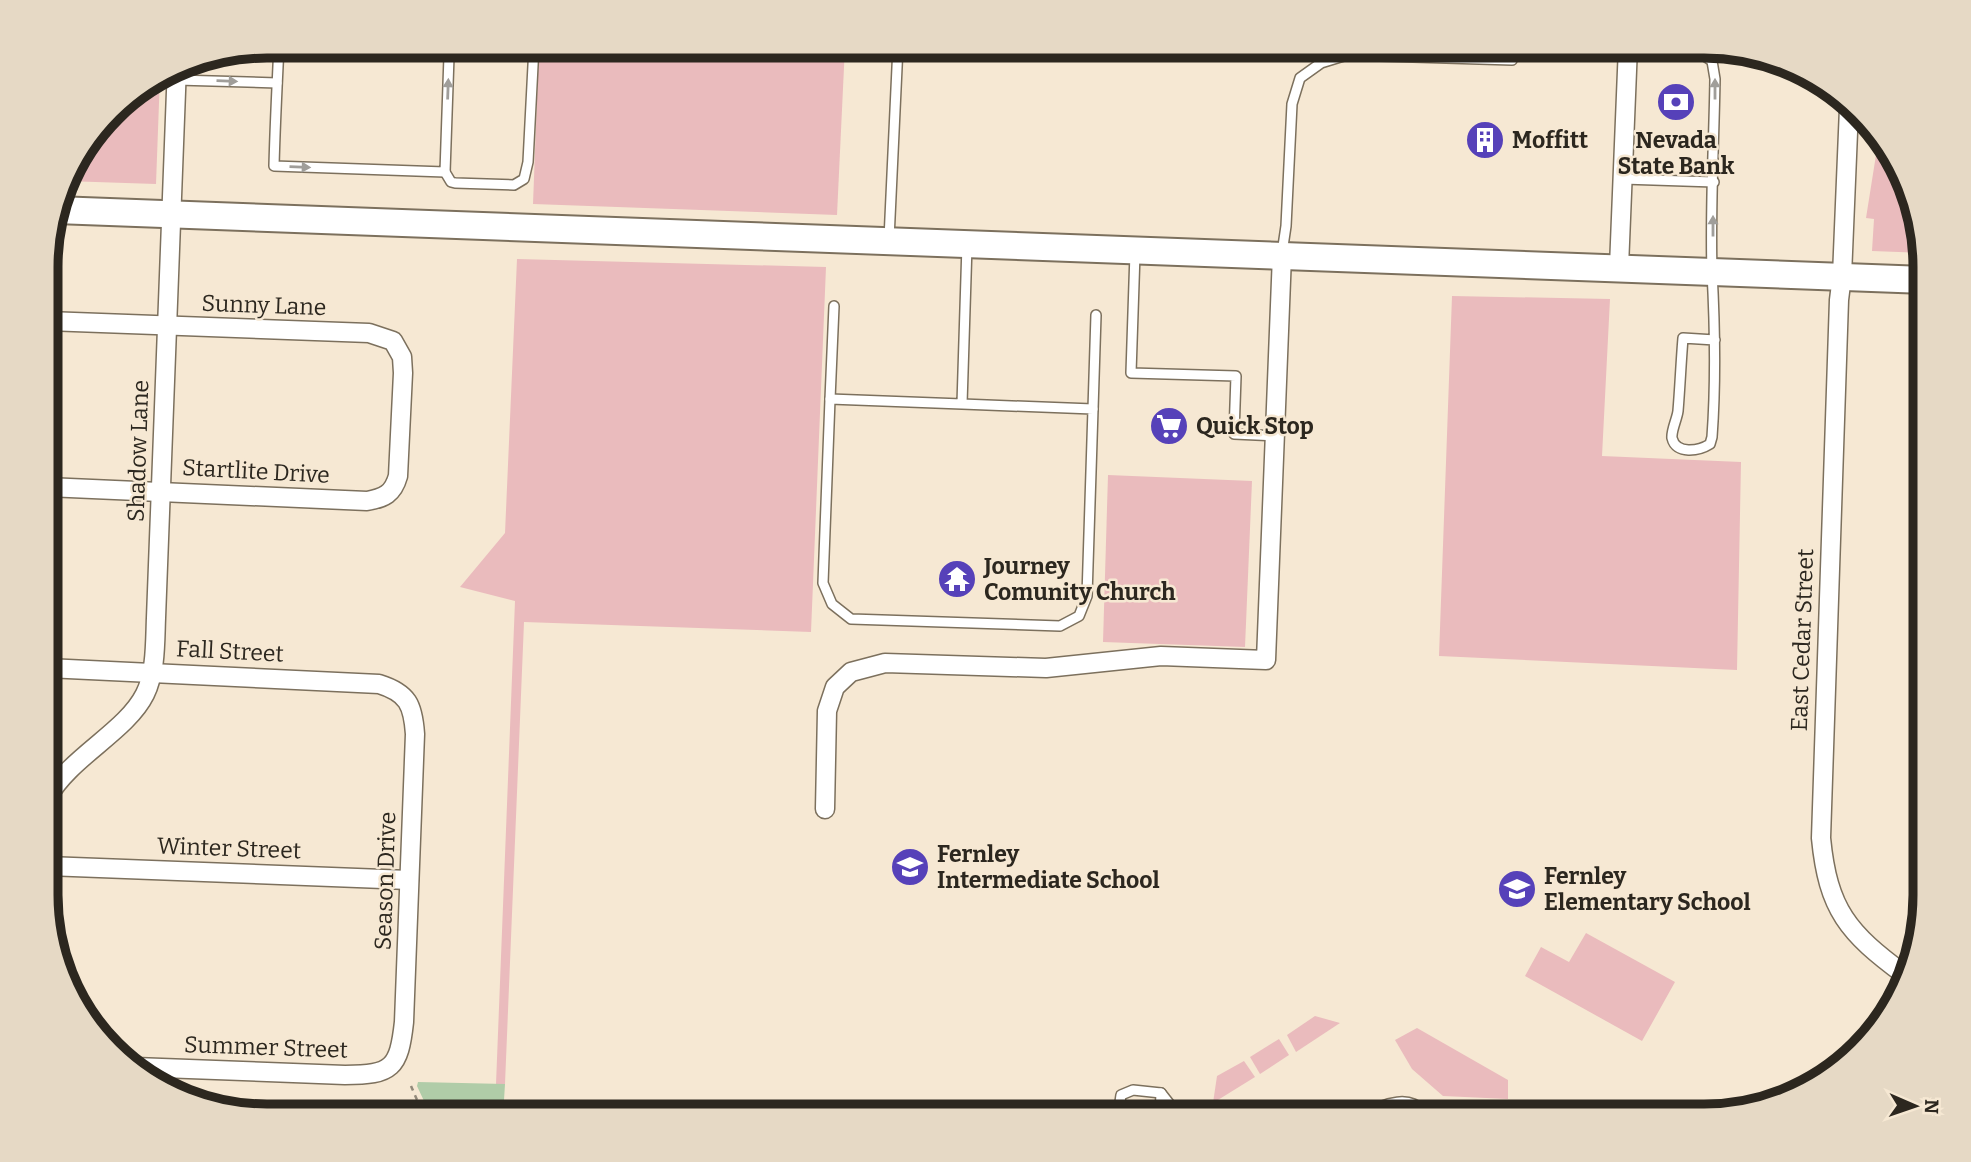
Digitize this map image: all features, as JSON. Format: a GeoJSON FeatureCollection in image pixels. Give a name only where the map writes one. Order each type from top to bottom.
{"type":"FeatureCollection","features":[{"type":"Feature","properties":{"kind":"main road"},"geometry":{"type":"LineString","coordinates":[[66,210],[1913,279]]}},
{"type":"Feature","properties":{"kind":"street"},"geometry":{"type":"LineString","coordinates":[[1619,267],[1628,58]]}},
{"type":"Feature","properties":{"kind":"street","name":"Shadow Lane"},"geometry":{"type":"LineString","coordinates":[[58,781],[141,701],[151,672],[156,632],[177,79]]}},
{"type":"Feature","properties":{"kind":"street","name":"East Cedar Street"},"geometry":{"type":"LineString","coordinates":[[1849,117],[1839,300],[1821,838],[1824,869],[1842,918],[1858,937],[1899,970]]}},
{"type":"Feature","properties":{"kind":"street"},"geometry":{"type":"LineString","coordinates":[[825,809],[827,711],[835,687],[851,672],[885,663],[1046,668],[1161,656],[1266,660],[1282,255]]}},
{"type":"Feature","properties":{"kind":"street","name":"Sunny Lane"},"geometry":{"type":"LineString","coordinates":[[58,321],[369,333],[383,336],[393,341],[402,357],[401,424]]}},
{"type":"Feature","properties":{"kind":"street","name":"Startlite Drive"},"geometry":{"type":"LineString","coordinates":[[58,487],[380,499],[389,494],[395,486],[401,424]]}},
{"type":"Feature","properties":{"kind":"street","name":"Fall Street"},"geometry":{"type":"LineString","coordinates":[[58,668],[358,681],[396,689],[407,699]]}},
{"type":"Feature","properties":{"kind":"street","name":"Season Drive"},"geometry":{"type":"LineString","coordinates":[[393,1065],[400,1051],[404,1022],[415,734],[414,715],[407,699]]}},
{"type":"Feature","properties":{"kind":"street","name":"Winter Street"},"geometry":{"type":"LineString","coordinates":[[58,866],[409,880]]}},
{"type":"Feature","properties":{"kind":"street","name":"Summer Street"},"geometry":{"type":"LineString","coordinates":[[150,1068],[356,1075],[379,1072],[393,1065]]}},
{"type":"Feature","properties":{"kind":"lane"},"geometry":{"type":"LineString","coordinates":[[278,58],[274,166],[445,172]]}},
{"type":"Feature","properties":{"kind":"lane"},"geometry":{"type":"LineString","coordinates":[[449,58],[447,178],[455,183],[514,185],[524,179],[528,162],[533,58]]}},
{"type":"Feature","properties":{"kind":"lane"},"geometry":{"type":"LineString","coordinates":[[889,241],[897,58]]}},
{"type":"Feature","properties":{"kind":"lane"},"geometry":{"type":"LineString","coordinates":[[1282,255],[1292,104],[1300,78],[1321,63],[1337,58]]}},
{"type":"Feature","properties":{"kind":"lane"},"geometry":{"type":"LineString","coordinates":[[1447,58],[1513,58]]}},
{"type":"Feature","properties":{"kind":"lane"},"geometry":{"type":"LineString","coordinates":[[1709,58],[1712,61],[1716,79],[1712,271],[1715,340],[1712,437],[1710,444],[1704,448],[1687,450],[1678,447],[1672,440],[1678,412],[1683,338],[1715,340]]}},
{"type":"Feature","properties":{"kind":"lane"},"geometry":{"type":"LineString","coordinates":[[187,74],[277,83]]}},
{"type":"Feature","properties":{"kind":"lane"},"geometry":{"type":"LineString","coordinates":[[1623,179],[1714,182]]}},
{"type":"Feature","properties":{"kind":"lane"},"geometry":{"type":"LineString","coordinates":[[962,404],[967,244]]}},
{"type":"Feature","properties":{"kind":"lane"},"geometry":{"type":"LineString","coordinates":[[1135,250],[1131,373],[1236,376],[1234,435],[1275,436]]}},
{"type":"Feature","properties":{"kind":"lane"},"geometry":{"type":"LineString","coordinates":[[834,306],[823,583],[832,604],[851,619],[1060,626],[1079,616],[1087,596],[1096,315]]}},
{"type":"Feature","properties":{"kind":"lane"},"geometry":{"type":"LineString","coordinates":[[830,399],[1093,409]]}},
{"type":"Feature","properties":{"kind":"lane"},"geometry":{"type":"LineString","coordinates":[[1119,1104],[1125,1092],[1133,1090],[1161,1093],[1170,1104]]}},
{"type":"Feature","properties":{"kind":"lane"},"geometry":{"type":"LineString","coordinates":[[1161,1093],[1161,1104]]}},
{"type":"Feature","properties":{"kind":"lane"},"geometry":{"type":"LineString","coordinates":[[1390,1104],[1416,1104]]}},
{"type":"Feature","properties":{"kind":"path"},"geometry":{"type":"LineString","coordinates":[[411,1086],[419,1104]]}},
{"type":"Feature","properties":{"kind":"shaded area"},"geometry":{"type":"Polygon","coordinates":[[[539,58],[844,58],[837,215],[533,204],[539,58]]]}},
{"type":"Feature","properties":{"kind":"shaded area"},"geometry":{"type":"Polygon","coordinates":[[[160,88],[156,184],[76,181],[93,151],[110,129],[129,110],[160,88]]]}},
{"type":"Feature","properties":{"kind":"shaded area"},"geometry":{"type":"Polygon","coordinates":[[[1876,149],[1892,174],[1902,200],[1913,253],[1872,251],[1874,219],[1866,218],[1876,149]]]}},
{"type":"Feature","properties":{"kind":"shaded area"},"geometry":{"type":"Polygon","coordinates":[[[517,259],[826,267],[811,632],[524,622],[505,1084],[496,1084],[515,601],[460,587],[505,533],[517,259]]]}},
{"type":"Feature","properties":{"kind":"shaded area"},"geometry":{"type":"Polygon","coordinates":[[[1452,296],[1610,299],[1602,456],[1741,462],[1737,670],[1439,656],[1452,296]]]}},
{"type":"Feature","properties":{"kind":"shaded area"},"geometry":{"type":"Polygon","coordinates":[[[1108,475],[1252,481],[1245,647],[1103,642],[1108,475]]]}},
{"type":"Feature","properties":{"kind":"shaded area"},"geometry":{"type":"Polygon","coordinates":[[[1586,933],[1675,982],[1642,1041],[1525,976],[1541,947],[1569,962],[1586,933]]]}},
{"type":"Feature","properties":{"kind":"shaded area"},"geometry":{"type":"Polygon","coordinates":[[[1315,1016],[1340,1023],[1296,1052],[1287,1035],[1315,1016]]]}},
{"type":"Feature","properties":{"kind":"shaded area"},"geometry":{"type":"Polygon","coordinates":[[[1417,1028],[1508,1080],[1508,1099],[1443,1096],[1412,1069],[1395,1040],[1417,1028]]]}},
{"type":"Feature","properties":{"kind":"shaded area"},"geometry":{"type":"Polygon","coordinates":[[[1279,1039],[1289,1055],[1260,1074],[1250,1057],[1279,1039]]]}},
{"type":"Feature","properties":{"kind":"shaded area"},"geometry":{"type":"Polygon","coordinates":[[[1244,1061],[1255,1077],[1213,1103],[1217,1076],[1244,1061]]]}},
{"type":"Feature","properties":{"kind":"shaded area"},"geometry":{"type":"Polygon","coordinates":[[[418,1082],[505,1084],[504,1104],[425,1104],[417,1086],[418,1082]]]}},
{"type":"Feature","properties":{"kind":"place","name":"Nevada State Bank"},"geometry":{"type":"Point","coordinates":[1676,102]}},
{"type":"Feature","properties":{"kind":"place","name":"Moffitt"},"geometry":{"type":"Point","coordinates":[1485,140]}},
{"type":"Feature","properties":{"kind":"place","name":"Quick Stop"},"geometry":{"type":"Point","coordinates":[1169,426]}},
{"type":"Feature","properties":{"kind":"place","name":"Journey Comunity Church"},"geometry":{"type":"Point","coordinates":[957,579]}},
{"type":"Feature","properties":{"kind":"place","name":"Fernley Intermediate School"},"geometry":{"type":"Point","coordinates":[910,867]}},
{"type":"Feature","properties":{"kind":"place","name":"Fernley Elementary School"},"geometry":{"type":"Point","coordinates":[1517,889]}}]}
